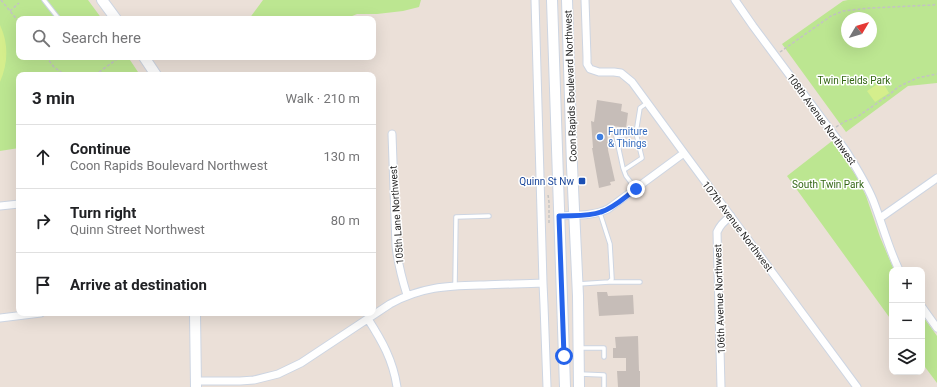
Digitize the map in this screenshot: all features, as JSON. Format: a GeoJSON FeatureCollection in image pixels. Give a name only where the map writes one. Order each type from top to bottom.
{"type":"FeatureCollection","features":[{"type":"Feature","properties":{"kind":"main road"},"geometry":{"type":"LineString","coordinates":[[102,0],[114,16]]}},
{"type":"Feature","properties":{"kind":"main road","name":"Coon Rapids Boulevard Northwest"},"geometry":{"type":"LineString","coordinates":[[552,0],[565,387]]}},
{"type":"Feature","properties":{"kind":"main road","name":"Coon Rapids Boulevard Northwest"},"geometry":{"type":"LineString","coordinates":[[567,0],[574,215],[578,284],[579,387]]}},
{"type":"Feature","properties":{"kind":"main road"},"geometry":{"type":"LineString","coordinates":[[146,60],[154,72]]}},
{"type":"Feature","properties":{"kind":"main road"},"geometry":{"type":"LineString","coordinates":[[195,316],[196,384]]}},
{"type":"Feature","properties":{"kind":"street"},"geometry":{"type":"LineString","coordinates":[[535,0],[546,387]]}},
{"type":"Feature","properties":{"kind":"street","name":"Coon Rapids Boulevard Northwest"},"geometry":{"type":"LineString","coordinates":[[585,0],[588,64],[590,69],[599,72],[614,72]]}},
{"type":"Feature","properties":{"kind":"street","name":"108th Avenue Northwest"},"geometry":{"type":"LineString","coordinates":[[735,0],[745,16],[846,151],[861,175],[880,218],[888,245],[898,267]]}},
{"type":"Feature","properties":{"kind":"street","name":"107th Avenue Northwest"},"geometry":{"type":"LineString","coordinates":[[614,72],[621,73],[632,82],[857,387]]}},
{"type":"Feature","properties":{"kind":"street","name":"105th Lane Northwest"},"geometry":{"type":"LineString","coordinates":[[392,134],[396,246],[398,262],[408,295]]}},
{"type":"Feature","properties":{"kind":"street"},"geometry":{"type":"LineString","coordinates":[[559,216],[600,213],[608,209],[684,153]]}},
{"type":"Feature","properties":{"kind":"street"},"geometry":{"type":"LineString","coordinates":[[880,218],[937,178]]}},
{"type":"Feature","properties":{"kind":"street"},"geometry":{"type":"LineString","coordinates":[[0,206],[16,204]]}},
{"type":"Feature","properties":{"kind":"street","name":"106th Avenue Northwest"},"geometry":{"type":"LineString","coordinates":[[721,387],[717,232],[722,223],[731,216]]}},
{"type":"Feature","properties":{"kind":"street"},"geometry":{"type":"LineString","coordinates":[[376,314],[390,304],[408,295],[432,288],[543,283]]}},
{"type":"Feature","properties":{"kind":"street"},"geometry":{"type":"LineString","coordinates":[[925,311],[936,325]]}},
{"type":"Feature","properties":{"kind":"street"},"geometry":{"type":"LineString","coordinates":[[0,318],[16,316]]}},
{"type":"Feature","properties":{"kind":"street"},"geometry":{"type":"LineString","coordinates":[[196,384],[254,380],[278,374],[301,363],[372,316]]}},
{"type":"Feature","properties":{"kind":"street"},"geometry":{"type":"LineString","coordinates":[[368,319],[389,355],[394,370],[397,387]]}},
{"type":"Feature","properties":{"kind":"lane"},"geometry":{"type":"LineString","coordinates":[[44,0],[57,16]]}},
{"type":"Feature","properties":{"kind":"lane"},"geometry":{"type":"LineString","coordinates":[[624,170],[642,158],[636,132],[640,108],[648,103]]}},
{"type":"Feature","properties":{"kind":"lane"},"geometry":{"type":"LineString","coordinates":[[636,132],[616,136],[626,176],[636,189]]}},
{"type":"Feature","properties":{"kind":"lane"},"geometry":{"type":"LineString","coordinates":[[600,213],[610,244],[612,279],[609,282]]}},
{"type":"Feature","properties":{"kind":"lane"},"geometry":{"type":"LineString","coordinates":[[455,286],[456,217],[489,216]]}},
{"type":"Feature","properties":{"kind":"lane"},"geometry":{"type":"LineString","coordinates":[[578,284],[640,282]]}},
{"type":"Feature","properties":{"kind":"lane"},"geometry":{"type":"LineString","coordinates":[[579,348],[604,348],[604,357]]}},
{"type":"Feature","properties":{"kind":"lane"},"geometry":{"type":"LineString","coordinates":[[579,374],[604,375],[604,387]]}},
{"type":"Feature","properties":{"kind":"path"},"geometry":{"type":"LineString","coordinates":[[0,0],[16,18]]}},
{"type":"Feature","properties":{"kind":"path"},"geometry":{"type":"LineString","coordinates":[[10,11],[19,3]]}},
{"type":"Feature","properties":{"kind":"path"},"geometry":{"type":"LineString","coordinates":[[775,55],[831,16],[844,11],[937,4]]}},
{"type":"Feature","properties":{"kind":"path"},"geometry":{"type":"LineString","coordinates":[[49,60],[60,72]]}},
{"type":"Feature","properties":{"kind":"path"},"geometry":{"type":"LineString","coordinates":[[99,72],[116,60]]}},
{"type":"Feature","properties":{"kind":"path"},"geometry":{"type":"LineString","coordinates":[[831,131],[889,95],[898,87],[917,78],[937,74]]}},
{"type":"Feature","properties":{"kind":"green space"},"geometry":{"type":"Polygon","coordinates":[[[0,0],[88,0],[100,16],[16,16],[16,60],[130,60],[138,72],[16,72],[16,148],[0,151],[0,0]]]}},
{"type":"Feature","properties":{"kind":"green space"},"geometry":{"type":"Polygon","coordinates":[[[263,0],[421,0],[419,7],[403,11],[377,14],[357,14],[352,16],[251,16],[263,0]]]}},
{"type":"Feature","properties":{"kind":"green space","name":"Twin Fields Park"},"geometry":{"type":"Polygon","coordinates":[[[937,0],[937,83],[908,86],[846,132],[782,44],[843,1],[937,0]]]}},
{"type":"Feature","properties":{"kind":"green space"},"geometry":{"type":"Polygon","coordinates":[[[0,25],[5,39],[6,61],[0,82],[0,25]]]}},
{"type":"Feature","properties":{"kind":"green space"},"geometry":{"type":"Polygon","coordinates":[[[882,81],[889,93],[875,102],[867,91],[882,81]]]}},
{"type":"Feature","properties":{"kind":"green space","name":"South Twin Park"},"geometry":{"type":"Polygon","coordinates":[[[832,141],[857,177],[866,196],[880,237],[893,267],[889,267],[889,317],[787,176],[832,141]]]}},
{"type":"Feature","properties":{"kind":"green space"},"geometry":{"type":"Polygon","coordinates":[[[925,319],[937,336],[937,383],[925,367],[925,319]]]}},
{"type":"Feature","properties":{"kind":"building","name":"Furniture & Things"},"geometry":{"type":"Polygon","coordinates":[[[597,100],[622,104],[621,111],[628,113],[626,128],[607,125],[608,150],[615,181],[610,182],[611,185],[599,188],[592,148],[591,121],[594,122],[597,100]]]}},
{"type":"Feature","properties":{"kind":"building"},"geometry":{"type":"Polygon","coordinates":[[[597,292],[607,292],[608,296],[633,295],[634,314],[599,316],[597,292]]]}},
{"type":"Feature","properties":{"kind":"building"},"geometry":{"type":"Polygon","coordinates":[[[638,336],[640,387],[618,387],[617,371],[626,371],[626,358],[613,358],[613,348],[616,348],[615,337],[638,336]]]}},
{"type":"Feature","properties":{"kind":"place","name":"Furniture & Things"},"geometry":{"type":"Point","coordinates":[600,137]}},
{"type":"Feature","properties":{"kind":"place","name":"Quinn St Nw"},"geometry":{"type":"Point","coordinates":[582,181]}},
{"type":"Feature","properties":{"kind":"route"},"geometry":{"type":"LineString","coordinates":[[564,356],[559,216],[600,213],[636,189]]}}]}
